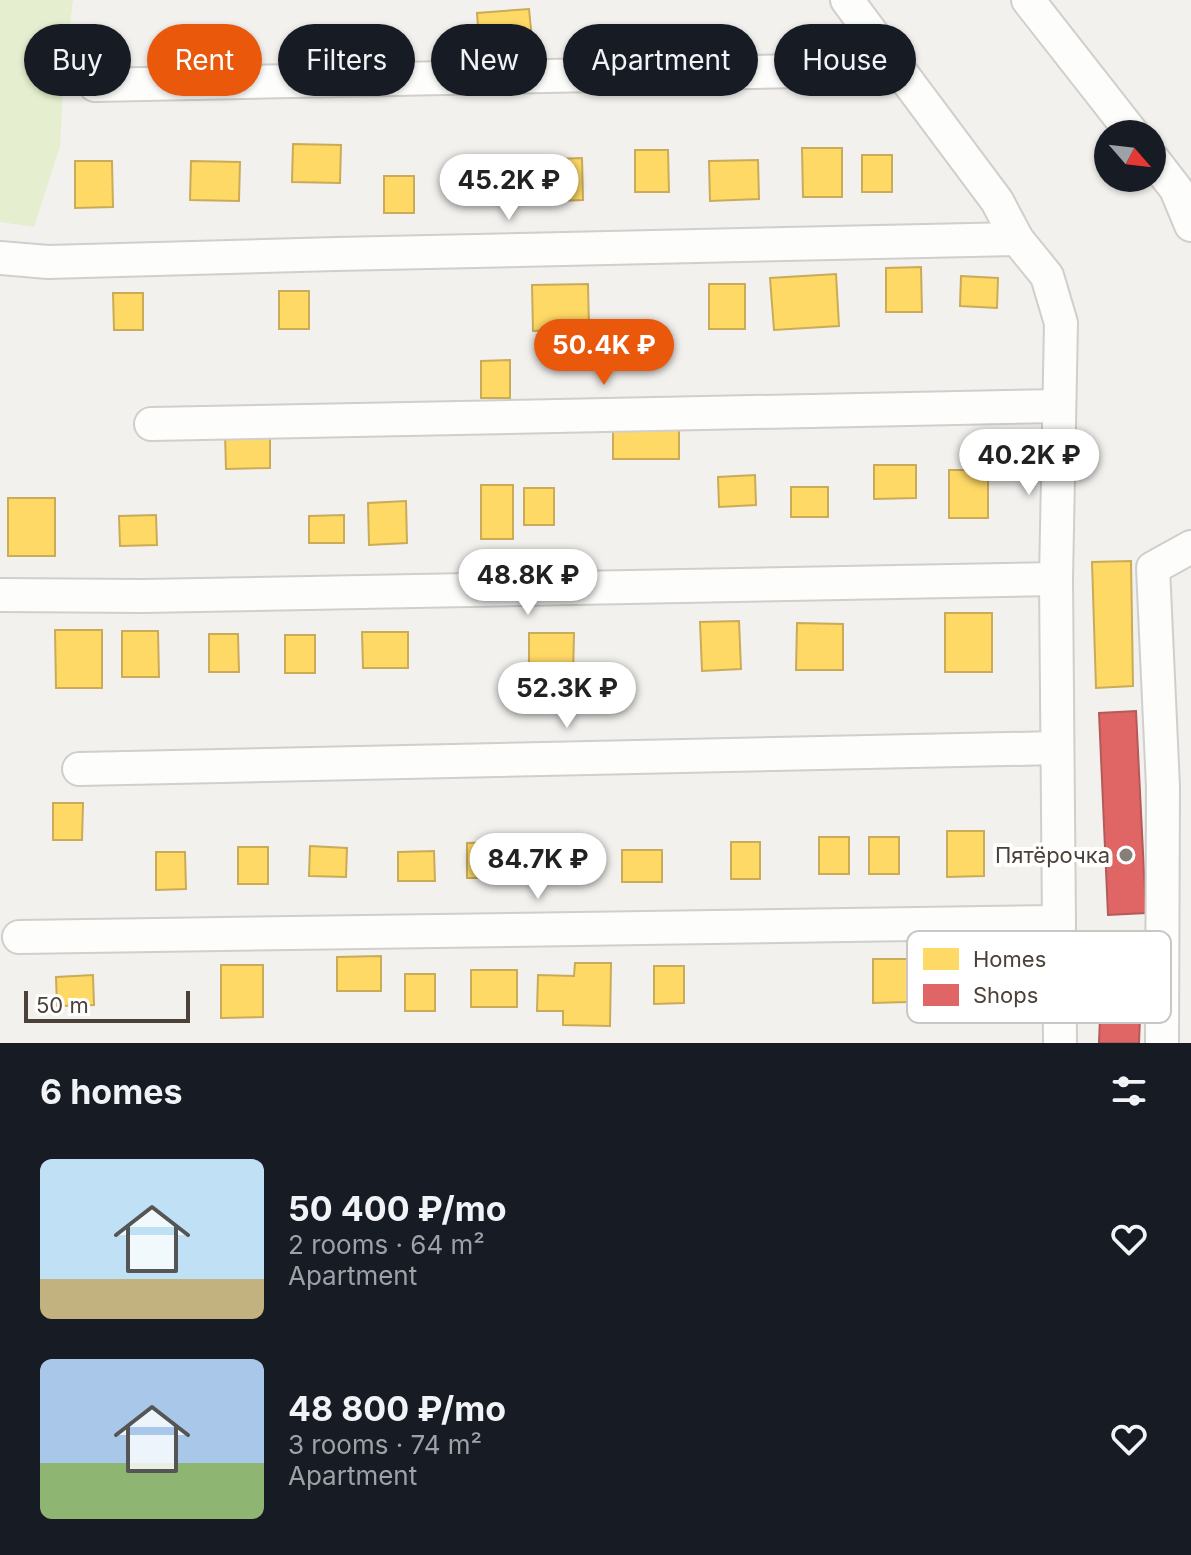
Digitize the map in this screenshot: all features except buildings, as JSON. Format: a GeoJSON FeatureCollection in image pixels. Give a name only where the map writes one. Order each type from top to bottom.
{"type":"FeatureCollection","features":[{"type":"Feature","properties":{"kind":"street"},"geometry":{"type":"LineString","coordinates":[[847,0],[865,24]]}},
{"type":"Feature","properties":{"kind":"street"},"geometry":{"type":"LineString","coordinates":[[1028,0],[1122,120]]}},
{"type":"Feature","properties":{"kind":"street"},"geometry":{"type":"LineString","coordinates":[[131,84],[774,71]]}},
{"type":"Feature","properties":{"kind":"street"},"geometry":{"type":"LineString","coordinates":[[916,92],[997,201],[1017,239],[1047,276],[1061,323],[1056,579],[1058,931]]}},
{"type":"Feature","properties":{"kind":"street"},"geometry":{"type":"LineString","coordinates":[[1166,176],[1176,189],[1191,225]]}},
{"type":"Feature","properties":{"kind":"street"},"geometry":{"type":"LineString","coordinates":[[0,258],[48,262],[1017,239]]}},
{"type":"Feature","properties":{"kind":"street"},"geometry":{"type":"LineString","coordinates":[[151,424],[1059,406]]}},
{"type":"Feature","properties":{"kind":"street"},"geometry":{"type":"LineString","coordinates":[[1169,931],[1177,787],[1153,568],[1191,547]]}},
{"type":"Feature","properties":{"kind":"street"},"geometry":{"type":"LineString","coordinates":[[0,595],[158,596],[1056,579]]}},
{"type":"Feature","properties":{"kind":"street"},"geometry":{"type":"LineString","coordinates":[[79,769],[1057,748]]}},
{"type":"Feature","properties":{"kind":"street"},"geometry":{"type":"LineString","coordinates":[[19,937],[1058,922]]}},
{"type":"Feature","properties":{"kind":"street"},"geometry":{"type":"LineString","coordinates":[[1060,1023],[1060,1043]]}},
{"type":"Feature","properties":{"kind":"street"},"geometry":{"type":"LineString","coordinates":[[1162,1043],[1163,1023]]}},
{"type":"Feature","properties":{"kind":"green space"},"geometry":{"type":"Polygon","coordinates":[[[0,0],[73,0],[70,24],[24,24],[24,96],[63,96],[60,146],[34,227],[0,222],[0,0]]]}},
{"type":"Feature","properties":{"kind":"place","name":"Пятёрочка"},"geometry":{"type":"Point","coordinates":[1126,855]}}]}
